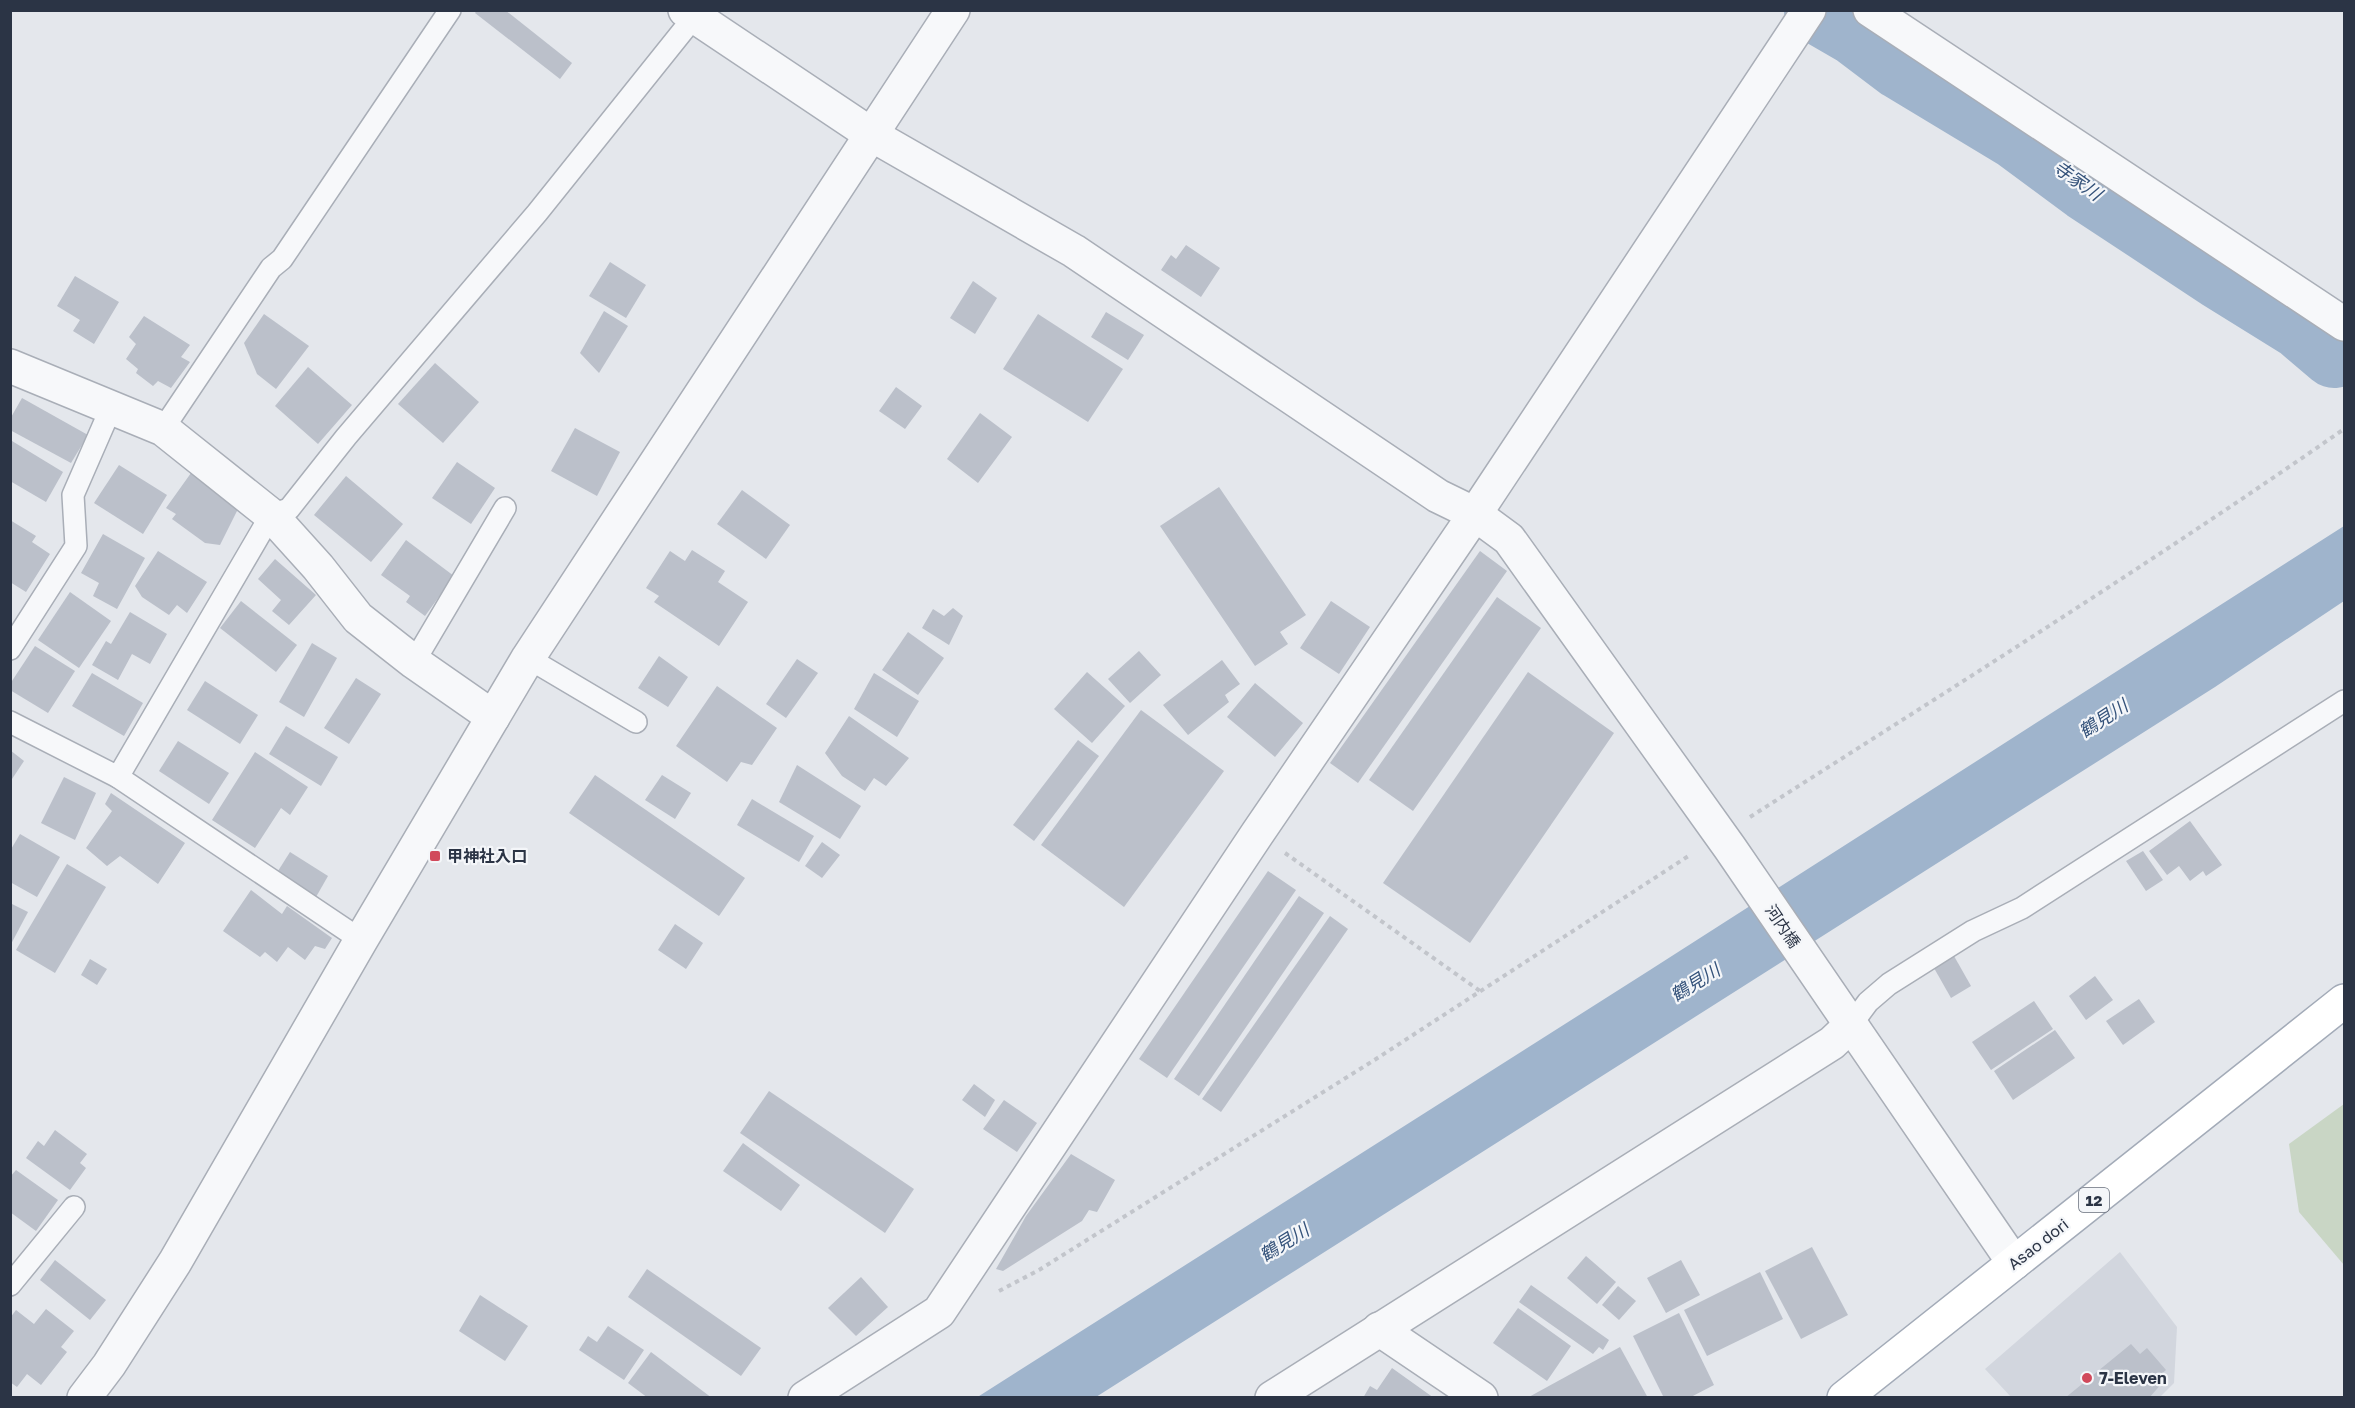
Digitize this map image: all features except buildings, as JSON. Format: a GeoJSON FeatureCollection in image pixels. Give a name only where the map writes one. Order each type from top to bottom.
{"type":"FeatureCollection","features":[{"type":"Feature","properties":{"kind":"main road","name":"Asao dori"},"geometry":{"type":"LineString","coordinates":[[1844,1398],[2344,1001]]}},
{"type":"Feature","properties":{"kind":"street"},"geometry":{"type":"LineString","coordinates":[[84,1398],[109,1365],[175,1262],[361,940],[528,658],[953,10]]}},
{"type":"Feature","properties":{"kind":"street"},"geometry":{"type":"LineString","coordinates":[[1870,10],[2344,324]]}},
{"type":"Feature","properties":{"kind":"street"},"geometry":{"type":"LineString","coordinates":[[805,1398],[939,1312],[1808,12]]}},
{"type":"Feature","properties":{"kind":"street","name":"河内橋"},"geometry":{"type":"LineString","coordinates":[[689,14],[872,135],[1074,251],[1438,496],[1474,514],[1509,539],[1726,841],[2014,1263]]}},
{"type":"Feature","properties":{"kind":"street"},"geometry":{"type":"LineString","coordinates":[[10,366],[164,429],[271,515],[318,567],[358,618],[414,662],[493,717]]}},
{"type":"Feature","properties":{"kind":"street"},"geometry":{"type":"LineString","coordinates":[[1272,1398],[1832,1042],[1844,1015]]}},
{"type":"Feature","properties":{"kind":"street"},"geometry":{"type":"LineString","coordinates":[[1379,1329],[1481,1398]]}},
{"type":"Feature","properties":{"kind":"lane"},"geometry":{"type":"LineString","coordinates":[[164,429],[271,268],[282,259],[450,10]]}},
{"type":"Feature","properties":{"kind":"lane"},"geometry":{"type":"LineString","coordinates":[[118,777],[271,515],[289,509],[353,428],[537,213],[689,14]]}},
{"type":"Feature","properties":{"kind":"lane"},"geometry":{"type":"LineString","coordinates":[[10,649],[76,546],[73,495],[111,408]]}},
{"type":"Feature","properties":{"kind":"lane"},"geometry":{"type":"LineString","coordinates":[[414,662],[505,508]]}},
{"type":"Feature","properties":{"kind":"lane"},"geometry":{"type":"LineString","coordinates":[[528,658],[636,722]]}},
{"type":"Feature","properties":{"kind":"lane"},"geometry":{"type":"LineString","coordinates":[[1844,1015],[1868,1002],[1889,984],[1973,931],[2022,908],[2344,701]]}},
{"type":"Feature","properties":{"kind":"lane"},"geometry":{"type":"LineString","coordinates":[[10,722],[118,777],[361,940]]}},
{"type":"Feature","properties":{"kind":"lane"},"geometry":{"type":"LineString","coordinates":[[10,1286],[75,1207]]}},
{"type":"Feature","properties":{"kind":"path"},"geometry":{"type":"LineString","coordinates":[[997,1291],[1059,1258],[1377,1059],[1480,991],[1726,841],[2136,571],[2344,429]]}},
{"type":"Feature","properties":{"kind":"path"},"geometry":{"type":"LineString","coordinates":[[1257,834],[1480,991]]}},
{"type":"Feature","properties":{"kind":"shaded area"},"geometry":{"type":"Polygon","coordinates":[[[2120,1252],[2177,1327],[2174,1383],[2160,1397],[2011,1397],[1985,1369],[2120,1252]]]}},
{"type":"Feature","properties":{"kind":"green space"},"geometry":{"type":"Polygon","coordinates":[[[2344,1104],[2344,1265],[2299,1212],[2289,1144],[2344,1104]]]}},
{"type":"Feature","properties":{"kind":"water","name":"鶴見川"},"geometry":{"type":"Polygon","coordinates":[[[2344,526],[2344,601],[2215,687],[1096,1397],[976,1398],[1650,970],[2344,526]]]}},
{"type":"Feature","properties":{"kind":"waterway","name":"寺家川"},"geometry":{"type":"LineString","coordinates":[[1818,10],[1856,32],[1901,66],[2017,136],[2086,187],[2300,325],[2334,354]]}},
{"type":"Feature","properties":{"kind":"place","name":"甲神社入口"},"geometry":{"type":"Point","coordinates":[435,856]}},
{"type":"Feature","properties":{"kind":"place","name":"7-Eleven"},"geometry":{"type":"Point","coordinates":[2087,1378]}}]}
